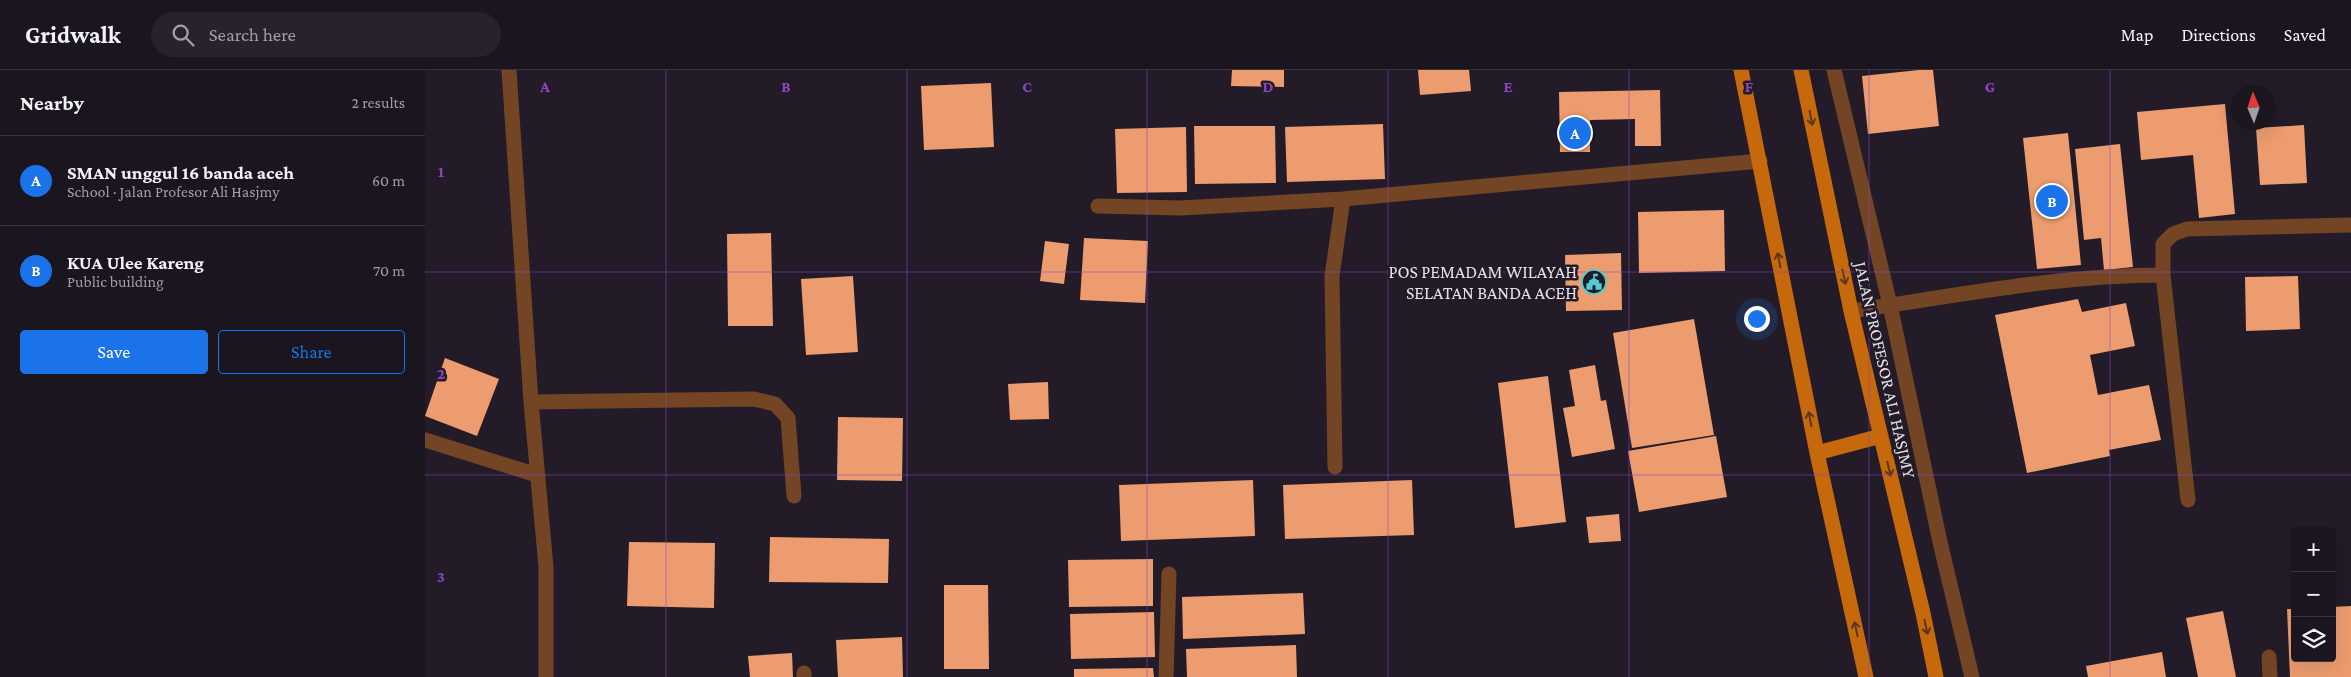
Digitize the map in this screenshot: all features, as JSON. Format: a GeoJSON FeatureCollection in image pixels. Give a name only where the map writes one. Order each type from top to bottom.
{"type":"FeatureCollection","features":[{"type":"Feature","properties":{"kind":"main road"},"geometry":{"type":"LineString","coordinates":[[1741,70],[1817,453],[1866,677]]}},
{"type":"Feature","properties":{"kind":"main road","name":"JALAN PROFESOR ALI HASJMY"},"geometry":{"type":"LineString","coordinates":[[1801,70],[1851,311],[1936,677]]}},
{"type":"Feature","properties":{"kind":"main road"},"geometry":{"type":"LineString","coordinates":[[1817,453],[1881,436]]}},
{"type":"Feature","properties":{"kind":"street"},"geometry":{"type":"LineString","coordinates":[[509,70],[531,402],[546,568],[546,677]]}},
{"type":"Feature","properties":{"kind":"street"},"geometry":{"type":"LineString","coordinates":[[1834,70],[1890,305],[1940,542],[1972,677]]}},
{"type":"Feature","properties":{"kind":"street"},"geometry":{"type":"LineString","coordinates":[[1099,206],[1180,208],[1343,199],[1760,161]]}},
{"type":"Feature","properties":{"kind":"street"},"geometry":{"type":"LineString","coordinates":[[1335,467],[1331,276],[1343,199]]}},
{"type":"Feature","properties":{"kind":"street"},"geometry":{"type":"LineString","coordinates":[[2188,500],[2163,275],[2163,244],[2173,234],[2187,229],[2351,225]]}},
{"type":"Feature","properties":{"kind":"street"},"geometry":{"type":"LineString","coordinates":[[1851,311],[2082,279],[2117,275],[2163,275]]}},
{"type":"Feature","properties":{"kind":"street"},"geometry":{"type":"LineString","coordinates":[[531,402],[754,399],[775,404],[788,418],[794,496]]}},
{"type":"Feature","properties":{"kind":"street"},"geometry":{"type":"LineString","coordinates":[[425,440],[537,475]]}},
{"type":"Feature","properties":{"kind":"street"},"geometry":{"type":"LineString","coordinates":[[1166,677],[1169,574]]}},
{"type":"Feature","properties":{"kind":"street"},"geometry":{"type":"LineString","coordinates":[[2269,657],[2270,677]]}},
{"type":"Feature","properties":{"kind":"building"},"geometry":{"type":"Polygon","coordinates":[[[1232,70],[1284,70],[1284,87],[1231,86],[1232,70]]]}},
{"type":"Feature","properties":{"kind":"building"},"geometry":{"type":"Polygon","coordinates":[[[1418,70],[1469,70],[1471,91],[1420,95],[1418,70]]]}},
{"type":"Feature","properties":{"kind":"building"},"geometry":{"type":"Polygon","coordinates":[[[1933,70],[1939,126],[1868,134],[1862,76],[1933,70]]]}},
{"type":"Feature","properties":{"kind":"building"},"geometry":{"type":"Polygon","coordinates":[[[991,83],[994,147],[924,150],[921,86],[991,83]]]}},
{"type":"Feature","properties":{"kind":"building"},"geometry":{"type":"Polygon","coordinates":[[[1660,90],[1661,146],[1635,146],[1635,119],[1590,120],[1590,152],[1560,152],[1559,92],[1660,90]]]}},
{"type":"Feature","properties":{"kind":"building"},"geometry":{"type":"Polygon","coordinates":[[[2225,104],[2235,214],[2199,218],[2193,155],[2141,160],[2137,112],[2225,104]]]}},
{"type":"Feature","properties":{"kind":"building"},"geometry":{"type":"Polygon","coordinates":[[[1383,124],[1385,179],[1287,182],[1285,127],[1383,124]]]}},
{"type":"Feature","properties":{"kind":"building"},"geometry":{"type":"Polygon","coordinates":[[[2304,125],[2307,183],[2260,185],[2256,130],[2276,130],[2276,127],[2304,125]]]}},
{"type":"Feature","properties":{"kind":"building"},"geometry":{"type":"Polygon","coordinates":[[[1194,126],[1275,126],[1276,183],[1195,184],[1194,126]]]}},
{"type":"Feature","properties":{"kind":"building"},"geometry":{"type":"Polygon","coordinates":[[[1186,127],[1187,192],[1117,193],[1115,129],[1186,127]]]}},
{"type":"Feature","properties":{"kind":"building"},"geometry":{"type":"Polygon","coordinates":[[[2068,133],[2081,265],[2037,269],[2023,138],[2068,133]]]}},
{"type":"Feature","properties":{"kind":"building"},"geometry":{"type":"Polygon","coordinates":[[[2120,144],[2133,267],[2104,270],[2101,238],[2084,240],[2075,149],[2120,144]]]}},
{"type":"Feature","properties":{"kind":"building"},"geometry":{"type":"Polygon","coordinates":[[[1724,210],[1725,271],[1639,273],[1638,212],[1724,210]]]}},
{"type":"Feature","properties":{"kind":"building"},"geometry":{"type":"Polygon","coordinates":[[[771,233],[773,326],[728,326],[727,234],[771,233]]]}},
{"type":"Feature","properties":{"kind":"building"},"geometry":{"type":"Polygon","coordinates":[[[1084,238],[1148,241],[1145,303],[1080,300],[1084,238]]]}},
{"type":"Feature","properties":{"kind":"building"},"geometry":{"type":"Polygon","coordinates":[[[1045,241],[1069,244],[1064,284],[1040,281],[1045,241]]]}},
{"type":"Feature","properties":{"kind":"building","name":"POS PEMADAM WILAYAH SELATAN BANDA ACEH"},"geometry":{"type":"Polygon","coordinates":[[[1621,253],[1622,310],[1566,311],[1565,255],[1621,253]]]}},
{"type":"Feature","properties":{"kind":"building"},"geometry":{"type":"Polygon","coordinates":[[[853,276],[858,352],[806,355],[801,279],[853,276]]]}},
{"type":"Feature","properties":{"kind":"building"},"geometry":{"type":"Polygon","coordinates":[[[2298,276],[2300,329],[2246,331],[2245,277],[2298,276]]]}},
{"type":"Feature","properties":{"kind":"building"},"geometry":{"type":"Polygon","coordinates":[[[2078,299],[2082,312],[2126,303],[2135,346],[2090,355],[2098,395],[2149,385],[2161,440],[2109,450],[2110,456],[2027,473],[1995,315],[2078,299]]]}},
{"type":"Feature","properties":{"kind":"building"},"geometry":{"type":"Polygon","coordinates":[[[1694,319],[1714,435],[1632,448],[1613,333],[1694,319]]]}},
{"type":"Feature","properties":{"kind":"building"},"geometry":{"type":"Polygon","coordinates":[[[445,358],[499,379],[477,436],[425,416],[445,358]]]}},
{"type":"Feature","properties":{"kind":"building"},"geometry":{"type":"Polygon","coordinates":[[[1595,365],[1601,401],[1606,400],[1615,449],[1572,457],[1563,408],[1575,406],[1569,370],[1595,365]]]}},
{"type":"Feature","properties":{"kind":"building"},"geometry":{"type":"Polygon","coordinates":[[[1548,376],[1566,522],[1515,528],[1498,383],[1548,376]]]}},
{"type":"Feature","properties":{"kind":"building"},"geometry":{"type":"Polygon","coordinates":[[[1048,382],[1049,419],[1010,420],[1008,384],[1048,382]]]}},
{"type":"Feature","properties":{"kind":"building"},"geometry":{"type":"Polygon","coordinates":[[[838,417],[903,418],[902,481],[837,480],[838,417]]]}},
{"type":"Feature","properties":{"kind":"building"},"geometry":{"type":"Polygon","coordinates":[[[1716,436],[1727,497],[1639,512],[1628,451],[1716,436]]]}},
{"type":"Feature","properties":{"kind":"building"},"geometry":{"type":"Polygon","coordinates":[[[1253,480],[1255,536],[1121,541],[1119,485],[1253,480]]]}},
{"type":"Feature","properties":{"kind":"building"},"geometry":{"type":"Polygon","coordinates":[[[1412,480],[1414,535],[1285,539],[1283,485],[1412,480]]]}},
{"type":"Feature","properties":{"kind":"building"},"geometry":{"type":"Polygon","coordinates":[[[1619,514],[1621,541],[1589,543],[1586,517],[1619,514]]]}},
{"type":"Feature","properties":{"kind":"building"},"geometry":{"type":"Polygon","coordinates":[[[770,537],[889,539],[888,583],[769,582],[770,537]]]}},
{"type":"Feature","properties":{"kind":"building"},"geometry":{"type":"Polygon","coordinates":[[[629,542],[715,543],[714,608],[627,606],[629,542]]]}},
{"type":"Feature","properties":{"kind":"building"},"geometry":{"type":"Polygon","coordinates":[[[1153,559],[1153,606],[1069,607],[1068,560],[1153,559]]]}},
{"type":"Feature","properties":{"kind":"building"},"geometry":{"type":"Polygon","coordinates":[[[944,585],[988,585],[989,669],[944,669],[944,585]]]}},
{"type":"Feature","properties":{"kind":"building"},"geometry":{"type":"Polygon","coordinates":[[[1303,593],[1305,634],[1183,639],[1182,597],[1303,593]]]}},
{"type":"Feature","properties":{"kind":"building"},"geometry":{"type":"Polygon","coordinates":[[[2351,606],[2351,677],[2290,677],[2287,609],[2291,609],[2291,662],[2336,662],[2336,607],[2351,606]]]}},
{"type":"Feature","properties":{"kind":"building"},"geometry":{"type":"Polygon","coordinates":[[[2223,611],[2236,677],[2198,677],[2186,618],[2223,611]]]}},
{"type":"Feature","properties":{"kind":"building"},"geometry":{"type":"Polygon","coordinates":[[[1154,612],[1155,657],[1071,659],[1070,614],[1154,612]]]}},
{"type":"Feature","properties":{"kind":"building"},"geometry":{"type":"Polygon","coordinates":[[[902,637],[903,677],[838,677],[836,640],[902,637]]]}},
{"type":"Feature","properties":{"kind":"building"},"geometry":{"type":"Polygon","coordinates":[[[1296,645],[1297,677],[1187,677],[1186,649],[1296,645]]]}},
{"type":"Feature","properties":{"kind":"building"},"geometry":{"type":"Polygon","coordinates":[[[2162,652],[2166,677],[2088,677],[2086,666],[2162,652]]]}},
{"type":"Feature","properties":{"kind":"building"},"geometry":{"type":"Polygon","coordinates":[[[792,653],[793,677],[750,677],[748,656],[792,653]]]}},
{"type":"Feature","properties":{"kind":"building"},"geometry":{"type":"Polygon","coordinates":[[[1153,668],[1154,677],[1074,677],[1074,669],[1153,668]]]}},
{"type":"Feature","properties":{"kind":"place","name":"SMAN unggul 16 banda aceh"},"geometry":{"type":"Point","coordinates":[1575,133]}},
{"type":"Feature","properties":{"kind":"place","name":"KUA Ulee Kareng"},"geometry":{"type":"Point","coordinates":[2052,201]}},
{"type":"Feature","properties":{"kind":"place","name":"POS PEMADAM WILAYAH SELATAN BANDA ACEH"},"geometry":{"type":"Point","coordinates":[1594,282]}}]}
